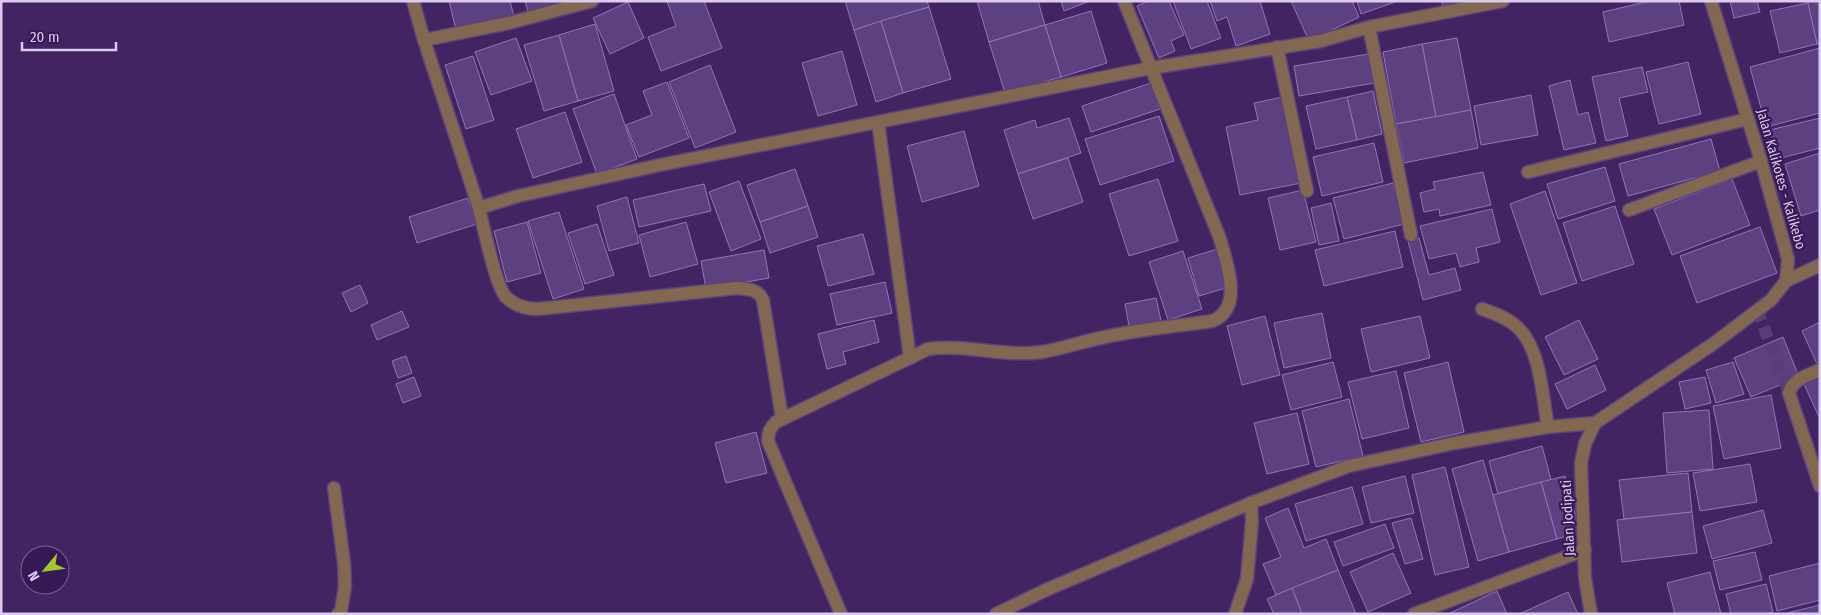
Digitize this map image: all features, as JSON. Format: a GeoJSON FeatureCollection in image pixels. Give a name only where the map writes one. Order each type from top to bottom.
{"type":"FeatureCollection","features":[{"type":"Feature","properties":{"kind":"street"},"geometry":{"type":"LineString","coordinates":[[414,1],[424,40],[479,208],[504,296],[520,306],[538,309],[737,288],[751,289],[758,292],[763,300],[782,418]]}},
{"type":"Feature","properties":{"kind":"street"},"geometry":{"type":"LineString","coordinates":[[424,40],[509,23],[592,1]]}},
{"type":"Feature","properties":{"kind":"street"},"geometry":{"type":"LineString","coordinates":[[841,614],[768,441],[768,433],[771,427],[782,418],[928,349],[943,347],[992,351],[1042,352],[1111,335],[1212,321],[1223,315],[1232,295],[1230,272],[1219,236],[1124,1]]}},
{"type":"Feature","properties":{"kind":"street","name":"Jalan Kalikotes - Kalikebo"},"geometry":{"type":"LineString","coordinates":[[1711,1],[1761,161],[1788,259],[1786,281]]}},
{"type":"Feature","properties":{"kind":"street"},"geometry":{"type":"LineString","coordinates":[[479,208],[518,196],[660,165],[1151,68],[1321,41],[1369,27],[1498,2]]}},
{"type":"Feature","properties":{"kind":"street"},"geometry":{"type":"LineString","coordinates":[[1369,27],[1411,235]]}},
{"type":"Feature","properties":{"kind":"street"},"geometry":{"type":"LineString","coordinates":[[1277,48],[1307,191]]}},
{"type":"Feature","properties":{"kind":"street"},"geometry":{"type":"LineString","coordinates":[[1528,172],[1748,119]]}},
{"type":"Feature","properties":{"kind":"street"},"geometry":{"type":"LineString","coordinates":[[878,122],[910,358]]}},
{"type":"Feature","properties":{"kind":"street"},"geometry":{"type":"LineString","coordinates":[[1629,210],[1761,161]]}},
{"type":"Feature","properties":{"kind":"street"},"geometry":{"type":"LineString","coordinates":[[996,614],[1048,589],[1251,503],[1348,466],[1455,443],[1548,427],[1595,423],[1713,344],[1771,300],[1786,281],[1820,266]]}},
{"type":"Feature","properties":{"kind":"street"},"geometry":{"type":"LineString","coordinates":[[1482,309],[1515,324],[1530,343],[1538,368],[1548,427]]}},
{"type":"Feature","properties":{"kind":"street"},"geometry":{"type":"LineString","coordinates":[[1820,370],[1796,381],[1789,393],[1820,486]]}},
{"type":"Feature","properties":{"kind":"street","name":"Jalan Jodipati"},"geometry":{"type":"LineString","coordinates":[[1591,614],[1585,578],[1581,462],[1585,444],[1595,423]]}},
{"type":"Feature","properties":{"kind":"street"},"geometry":{"type":"LineString","coordinates":[[334,488],[345,586],[338,614]]}},
{"type":"Feature","properties":{"kind":"street"},"geometry":{"type":"LineString","coordinates":[[1235,614],[1247,579],[1252,520],[1251,503]]}},
{"type":"Feature","properties":{"kind":"street"},"geometry":{"type":"LineString","coordinates":[[1414,614],[1585,550]]}},
{"type":"Feature","properties":{"kind":"building"},"geometry":{"type":"Polygon","coordinates":[[[449,1],[510,1],[514,17],[456,30],[449,1]]]}},
{"type":"Feature","properties":{"kind":"building"},"geometry":{"type":"Polygon","coordinates":[[[525,1],[575,1],[529,15],[525,1]]]}},
{"type":"Feature","properties":{"kind":"building"},"geometry":{"type":"Polygon","coordinates":[[[667,1],[704,1],[722,48],[661,71],[648,37],[676,26],[667,1]]]}},
{"type":"Feature","properties":{"kind":"building"},"geometry":{"type":"Polygon","coordinates":[[[845,1],[927,1],[929,7],[854,30],[845,1]]]}},
{"type":"Feature","properties":{"kind":"building"},"geometry":{"type":"Polygon","coordinates":[[[977,1],[1038,1],[1045,25],[989,42],[977,1]]]}},
{"type":"Feature","properties":{"kind":"building"},"geometry":{"type":"Polygon","coordinates":[[[1061,1],[1090,1],[1064,11],[1061,1]]]}},
{"type":"Feature","properties":{"kind":"building"},"geometry":{"type":"Polygon","coordinates":[[[1148,1],[1169,1],[1184,35],[1171,41],[1175,51],[1159,58],[1137,6],[1148,1]]]}},
{"type":"Feature","properties":{"kind":"building"},"geometry":{"type":"Polygon","coordinates":[[[1173,1],[1207,1],[1221,38],[1191,49],[1173,1]]]}},
{"type":"Feature","properties":{"kind":"building"},"geometry":{"type":"Polygon","coordinates":[[[1210,1],[1260,1],[1270,34],[1236,46],[1227,17],[1217,21],[1210,1]]]}},
{"type":"Feature","properties":{"kind":"building"},"geometry":{"type":"Polygon","coordinates":[[[1291,1],[1352,1],[1359,17],[1309,41],[1291,1]]]}},
{"type":"Feature","properties":{"kind":"building"},"geometry":{"type":"Polygon","coordinates":[[[1357,1],[1398,1],[1361,14],[1357,1]]]}},
{"type":"Feature","properties":{"kind":"building"},"geometry":{"type":"Polygon","coordinates":[[[1442,1],[1463,1],[1443,7],[1442,1]]]}},
{"type":"Feature","properties":{"kind":"building"},"geometry":{"type":"Polygon","coordinates":[[[1650,1],[1679,1],[1684,25],[1609,42],[1603,12],[1650,1]]]}},
{"type":"Feature","properties":{"kind":"building"},"geometry":{"type":"Polygon","coordinates":[[[1730,1],[1757,1],[1760,12],[1734,18],[1730,1]]]}},
{"type":"Feature","properties":{"kind":"building"},"geometry":{"type":"Polygon","coordinates":[[[1807,1],[1820,1],[1820,44],[1817,44],[1807,1]]]}},
{"type":"Feature","properties":{"kind":"building"},"geometry":{"type":"Polygon","coordinates":[[[628,2],[644,38],[610,54],[593,18],[628,2]]]}},
{"type":"Feature","properties":{"kind":"building"},"geometry":{"type":"Polygon","coordinates":[[[1808,3],[1817,44],[1780,53],[1770,11],[1808,3]]]}},
{"type":"Feature","properties":{"kind":"building"},"geometry":{"type":"Polygon","coordinates":[[[929,7],[951,79],[903,93],[881,21],[929,7]]]}},
{"type":"Feature","properties":{"kind":"building"},"geometry":{"type":"Polygon","coordinates":[[[1091,11],[1107,63],[1061,77],[1045,25],[1091,11]]]}},
{"type":"Feature","properties":{"kind":"building"},"geometry":{"type":"Polygon","coordinates":[[[881,21],[903,93],[876,102],[854,30],[881,21]]]}},
{"type":"Feature","properties":{"kind":"building"},"geometry":{"type":"Polygon","coordinates":[[[595,24],[614,91],[578,101],[559,35],[595,24]]]}},
{"type":"Feature","properties":{"kind":"building"},"geometry":{"type":"Polygon","coordinates":[[[1045,25],[1061,77],[1005,93],[989,42],[1045,25]]]}},
{"type":"Feature","properties":{"kind":"building"},"geometry":{"type":"Polygon","coordinates":[[[559,35],[578,101],[544,111],[524,45],[559,35]]]}},
{"type":"Feature","properties":{"kind":"building"},"geometry":{"type":"Polygon","coordinates":[[[516,38],[532,81],[491,95],[475,52],[516,38]]]}},
{"type":"Feature","properties":{"kind":"building"},"geometry":{"type":"Polygon","coordinates":[[[1457,38],[1471,110],[1436,117],[1422,44],[1457,38]]]}},
{"type":"Feature","properties":{"kind":"building"},"geometry":{"type":"Polygon","coordinates":[[[1422,44],[1436,117],[1396,124],[1383,52],[1422,44]]]}},
{"type":"Feature","properties":{"kind":"building"},"geometry":{"type":"Polygon","coordinates":[[[1820,48],[1820,113],[1766,127],[1750,67],[1820,48]]]}},
{"type":"Feature","properties":{"kind":"building"},"geometry":{"type":"Polygon","coordinates":[[[842,51],[857,105],[818,116],[802,63],[842,51]]]}},
{"type":"Feature","properties":{"kind":"building"},"geometry":{"type":"Polygon","coordinates":[[[1369,54],[1374,83],[1299,96],[1294,66],[1369,54]]]}},
{"type":"Feature","properties":{"kind":"building"},"geometry":{"type":"Polygon","coordinates":[[[473,56],[494,120],[466,129],[445,65],[473,56]]]}},
{"type":"Feature","properties":{"kind":"building"},"geometry":{"type":"Polygon","coordinates":[[[1688,62],[1701,114],[1659,124],[1646,72],[1688,62]]]}},
{"type":"Feature","properties":{"kind":"building"},"geometry":{"type":"Polygon","coordinates":[[[710,65],[736,132],[695,148],[669,82],[710,65]]]}},
{"type":"Feature","properties":{"kind":"building"},"geometry":{"type":"Polygon","coordinates":[[[1642,67],[1648,92],[1619,98],[1628,136],[1606,141],[1592,77],[1642,67]]]}},
{"type":"Feature","properties":{"kind":"building"},"geometry":{"type":"Polygon","coordinates":[[[1570,80],[1578,115],[1588,112],[1596,143],[1564,150],[1549,86],[1570,80]]]}},
{"type":"Feature","properties":{"kind":"building"},"geometry":{"type":"Polygon","coordinates":[[[667,82],[689,138],[639,157],[626,125],[652,115],[643,91],[667,82]]]}},
{"type":"Feature","properties":{"kind":"building"},"geometry":{"type":"Polygon","coordinates":[[[1151,83],[1160,109],[1091,132],[1082,106],[1151,83]]]}},
{"type":"Feature","properties":{"kind":"building"},"geometry":{"type":"Polygon","coordinates":[[[1373,91],[1382,134],[1357,140],[1347,97],[1373,91]]]}},
{"type":"Feature","properties":{"kind":"building"},"geometry":{"type":"Polygon","coordinates":[[[614,94],[637,159],[597,174],[573,109],[614,94]]]}},
{"type":"Feature","properties":{"kind":"building"},"geometry":{"type":"Polygon","coordinates":[[[1531,95],[1538,135],[1481,145],[1474,106],[1531,95]]]}},
{"type":"Feature","properties":{"kind":"building"},"geometry":{"type":"Polygon","coordinates":[[[1283,97],[1301,183],[1240,195],[1226,127],[1258,120],[1254,103],[1283,97]]]}},
{"type":"Feature","properties":{"kind":"building"},"geometry":{"type":"Polygon","coordinates":[[[1347,97],[1357,140],[1316,149],[1306,106],[1347,97]]]}},
{"type":"Feature","properties":{"kind":"building"},"geometry":{"type":"Polygon","coordinates":[[[1471,110],[1478,148],[1404,163],[1396,124],[1471,110]]]}},
{"type":"Feature","properties":{"kind":"building"},"geometry":{"type":"Polygon","coordinates":[[[565,112],[582,162],[533,178],[516,129],[565,112]]]}},
{"type":"Feature","properties":{"kind":"building"},"geometry":{"type":"Polygon","coordinates":[[[1159,116],[1174,161],[1100,185],[1085,139],[1159,116]]]}},
{"type":"Feature","properties":{"kind":"building"},"geometry":{"type":"Polygon","coordinates":[[[1069,118],[1081,153],[1018,174],[1004,130],[1035,120],[1037,128],[1069,118]]]}},
{"type":"Feature","properties":{"kind":"building"},"geometry":{"type":"Polygon","coordinates":[[[1820,118],[1820,148],[1777,159],[1770,130],[1820,118]]]}},
{"type":"Feature","properties":{"kind":"building"},"geometry":{"type":"Polygon","coordinates":[[[964,131],[979,186],[922,202],[907,146],[964,131]]]}},
{"type":"Feature","properties":{"kind":"building"},"geometry":{"type":"Polygon","coordinates":[[[1711,139],[1720,171],[1628,196],[1619,164],[1711,139]]]}},
{"type":"Feature","properties":{"kind":"building"},"geometry":{"type":"Polygon","coordinates":[[[1374,143],[1383,182],[1322,196],[1313,157],[1374,143]]]}},
{"type":"Feature","properties":{"kind":"building"},"geometry":{"type":"Polygon","coordinates":[[[1820,153],[1820,210],[1801,216],[1785,164],[1820,153]]]}},
{"type":"Feature","properties":{"kind":"building"},"geometry":{"type":"Polygon","coordinates":[[[1068,158],[1083,202],[1033,219],[1018,174],[1068,158]]]}},
{"type":"Feature","properties":{"kind":"building"},"geometry":{"type":"Polygon","coordinates":[[[1605,167],[1615,201],[1558,219],[1547,184],[1605,167]]]}},
{"type":"Feature","properties":{"kind":"building"},"geometry":{"type":"Polygon","coordinates":[[[795,169],[808,206],[760,222],[747,185],[795,169]]]}},
{"type":"Feature","properties":{"kind":"building"},"geometry":{"type":"Polygon","coordinates":[[[1483,172],[1491,205],[1440,216],[1439,209],[1424,212],[1420,193],[1435,189],[1433,182],[1483,172]]]}},
{"type":"Feature","properties":{"kind":"building"},"geometry":{"type":"Polygon","coordinates":[[[1158,179],[1178,241],[1129,256],[1109,194],[1158,179]]]}},
{"type":"Feature","properties":{"kind":"building"},"geometry":{"type":"Polygon","coordinates":[[[1732,179],[1750,225],[1672,255],[1654,209],[1732,179]]]}},
{"type":"Feature","properties":{"kind":"building"},"geometry":{"type":"Polygon","coordinates":[[[739,181],[761,239],[731,251],[709,192],[739,181]]]}},
{"type":"Feature","properties":{"kind":"building"},"geometry":{"type":"Polygon","coordinates":[[[1393,183],[1404,224],[1344,239],[1333,198],[1393,183]]]}},
{"type":"Feature","properties":{"kind":"building"},"geometry":{"type":"Polygon","coordinates":[[[704,184],[711,211],[639,227],[633,200],[704,184]]]}},
{"type":"Feature","properties":{"kind":"building"},"geometry":{"type":"Polygon","coordinates":[[[1303,190],[1316,242],[1280,250],[1268,198],[1303,190]]]}},
{"type":"Feature","properties":{"kind":"building"},"geometry":{"type":"Polygon","coordinates":[[[1545,191],[1577,283],[1541,295],[1510,204],[1545,191]]]}},
{"type":"Feature","properties":{"kind":"building"},"geometry":{"type":"Polygon","coordinates":[[[627,197],[639,243],[609,251],[597,206],[627,197]]]}},
{"type":"Feature","properties":{"kind":"building"},"geometry":{"type":"Polygon","coordinates":[[[468,198],[477,224],[417,243],[409,217],[468,198]]]}},
{"type":"Feature","properties":{"kind":"building"},"geometry":{"type":"Polygon","coordinates":[[[1331,203],[1339,241],[1319,245],[1311,208],[1331,203]]]}},
{"type":"Feature","properties":{"kind":"building"},"geometry":{"type":"Polygon","coordinates":[[[808,206],[818,237],[770,253],[760,222],[808,206]]]}},
{"type":"Feature","properties":{"kind":"building"},"geometry":{"type":"Polygon","coordinates":[[[1615,206],[1634,264],[1582,281],[1563,223],[1615,206]]]}},
{"type":"Feature","properties":{"kind":"building"},"geometry":{"type":"Polygon","coordinates":[[[1492,209],[1500,242],[1476,248],[1479,262],[1460,267],[1456,253],[1429,259],[1420,226],[1492,209]]]}},
{"type":"Feature","properties":{"kind":"building"},"geometry":{"type":"Polygon","coordinates":[[[559,212],[584,289],[553,299],[528,221],[559,212]]]}},
{"type":"Feature","properties":{"kind":"building"},"geometry":{"type":"Polygon","coordinates":[[[527,222],[541,273],[507,282],[494,231],[527,222]]]}},
{"type":"Feature","properties":{"kind":"building"},"geometry":{"type":"Polygon","coordinates":[[[686,222],[698,264],[650,277],[639,235],[686,222]]]}},
{"type":"Feature","properties":{"kind":"building"},"geometry":{"type":"Polygon","coordinates":[[[597,224],[614,275],[585,284],[568,233],[597,224]]]}},
{"type":"Feature","properties":{"kind":"building"},"geometry":{"type":"Polygon","coordinates":[[[1760,227],[1777,273],[1697,303],[1680,256],[1760,227]]]}},
{"type":"Feature","properties":{"kind":"building"},"geometry":{"type":"Polygon","coordinates":[[[1395,231],[1403,267],[1324,286],[1315,250],[1395,231]]]}},
{"type":"Feature","properties":{"kind":"building"},"geometry":{"type":"Polygon","coordinates":[[[863,234],[874,274],[828,286],[817,246],[863,234]]]}},
{"type":"Feature","properties":{"kind":"building"},"geometry":{"type":"Polygon","coordinates":[[[1419,238],[1429,275],[1455,268],[1461,290],[1423,300],[1408,241],[1419,238]]]}},
{"type":"Feature","properties":{"kind":"building"},"geometry":{"type":"Polygon","coordinates":[[[1217,249],[1229,287],[1199,296],[1188,258],[1217,249]]]}},
{"type":"Feature","properties":{"kind":"building"},"geometry":{"type":"Polygon","coordinates":[[[764,250],[769,278],[706,289],[701,261],[764,250]]]}},
{"type":"Feature","properties":{"kind":"building"},"geometry":{"type":"Polygon","coordinates":[[[1183,251],[1202,309],[1168,320],[1149,262],[1183,251]]]}},
{"type":"Feature","properties":{"kind":"building"},"geometry":{"type":"Polygon","coordinates":[[[885,282],[892,313],[837,325],[830,294],[885,282]]]}},
{"type":"Feature","properties":{"kind":"building"},"geometry":{"type":"Polygon","coordinates":[[[360,285],[368,303],[351,312],[342,293],[360,285]]]}},
{"type":"Feature","properties":{"kind":"building"},"geometry":{"type":"Polygon","coordinates":[[[1156,298],[1162,325],[1130,331],[1125,304],[1156,298]]]}},
{"type":"Feature","properties":{"kind":"building"},"geometry":{"type":"Polygon","coordinates":[[[402,311],[409,327],[377,340],[371,325],[402,311]]]}},
{"type":"Feature","properties":{"kind":"building"},"geometry":{"type":"Polygon","coordinates":[[[1322,313],[1331,358],[1284,368],[1274,323],[1322,313]]]}},
{"type":"Feature","properties":{"kind":"building"},"geometry":{"type":"Polygon","coordinates":[[[1265,316],[1280,375],[1242,385],[1227,326],[1265,316]]]}},
{"type":"Feature","properties":{"kind":"building"},"geometry":{"type":"Polygon","coordinates":[[[1420,316],[1430,358],[1371,372],[1361,329],[1420,316]]]}},
{"type":"Feature","properties":{"kind":"building"},"geometry":{"type":"Polygon","coordinates":[[[874,320],[879,342],[843,352],[846,364],[827,369],[818,334],[874,320]]]}},
{"type":"Feature","properties":{"kind":"building"},"geometry":{"type":"Polygon","coordinates":[[[1579,320],[1598,359],[1564,375],[1545,337],[1579,320]]]}},
{"type":"Feature","properties":{"kind":"building"},"geometry":{"type":"Polygon","coordinates":[[[1820,322],[1820,363],[1817,364],[1802,331],[1820,322]]]}},
{"type":"Feature","properties":{"kind":"building"},"geometry":{"type":"Polygon","coordinates":[[[1783,337],[1799,377],[1751,397],[1734,358],[1783,337]]]}},
{"type":"Feature","properties":{"kind":"building"},"geometry":{"type":"Polygon","coordinates":[[[406,356],[412,373],[398,378],[392,361],[406,356]]]}},
{"type":"Feature","properties":{"kind":"building"},"geometry":{"type":"Polygon","coordinates":[[[1333,362],[1342,397],[1291,410],[1282,375],[1333,362]]]}},
{"type":"Feature","properties":{"kind":"building"},"geometry":{"type":"Polygon","coordinates":[[[1448,362],[1464,432],[1421,442],[1404,373],[1448,362]]]}},
{"type":"Feature","properties":{"kind":"building"},"geometry":{"type":"Polygon","coordinates":[[[1733,362],[1744,394],[1716,403],[1706,370],[1733,362]]]}},
{"type":"Feature","properties":{"kind":"building"},"geometry":{"type":"Polygon","coordinates":[[[1595,365],[1606,390],[1567,409],[1555,384],[1595,365]]]}},
{"type":"Feature","properties":{"kind":"building"},"geometry":{"type":"Polygon","coordinates":[[[1396,371],[1409,428],[1362,439],[1348,382],[1396,371]]]}},
{"type":"Feature","properties":{"kind":"building"},"geometry":{"type":"Polygon","coordinates":[[[414,377],[421,396],[403,403],[396,384],[414,377]]]}},
{"type":"Feature","properties":{"kind":"building"},"geometry":{"type":"Polygon","coordinates":[[[1705,377],[1711,403],[1685,409],[1679,382],[1705,377]]]}},
{"type":"Feature","properties":{"kind":"building"},"geometry":{"type":"Polygon","coordinates":[[[1820,377],[1820,419],[1804,384],[1820,377]]]}},
{"type":"Feature","properties":{"kind":"building"},"geometry":{"type":"Polygon","coordinates":[[[1771,395],[1781,448],[1724,459],[1713,406],[1771,395]]]}},
{"type":"Feature","properties":{"kind":"building"},"geometry":{"type":"Polygon","coordinates":[[[1349,399],[1363,456],[1316,467],[1302,411],[1349,399]]]}},
{"type":"Feature","properties":{"kind":"building"},"geometry":{"type":"Polygon","coordinates":[[[1709,410],[1713,469],[1667,473],[1663,413],[1709,410]]]}},
{"type":"Feature","properties":{"kind":"building"},"geometry":{"type":"Polygon","coordinates":[[[1297,413],[1309,464],[1267,474],[1254,423],[1297,413]]]}},
{"type":"Feature","properties":{"kind":"building"},"geometry":{"type":"Polygon","coordinates":[[[756,432],[767,473],[726,483],[715,443],[756,432]]]}},
{"type":"Feature","properties":{"kind":"building"},"geometry":{"type":"Polygon","coordinates":[[[1542,446],[1551,480],[1498,494],[1489,461],[1542,446]]]}},
{"type":"Feature","properties":{"kind":"building"},"geometry":{"type":"Polygon","coordinates":[[[1483,460],[1509,552],[1478,561],[1452,469],[1483,460]]]}},
{"type":"Feature","properties":{"kind":"building"},"geometry":{"type":"Polygon","coordinates":[[[1750,464],[1757,502],[1700,511],[1693,473],[1750,464]]]}},
{"type":"Feature","properties":{"kind":"building"},"geometry":{"type":"Polygon","coordinates":[[[1445,467],[1469,567],[1435,575],[1412,475],[1445,467]]]}},
{"type":"Feature","properties":{"kind":"building"},"geometry":{"type":"Polygon","coordinates":[[[1688,473],[1692,512],[1624,519],[1619,480],[1688,473]]]}},
{"type":"Feature","properties":{"kind":"building"},"geometry":{"type":"Polygon","coordinates":[[[1405,476],[1414,513],[1371,523],[1362,487],[1405,476]]]}},
{"type":"Feature","properties":{"kind":"building"},"geometry":{"type":"Polygon","coordinates":[[[1565,476],[1580,532],[1557,539],[1541,482],[1565,476]]]}},
{"type":"Feature","properties":{"kind":"building"},"geometry":{"type":"Polygon","coordinates":[[[1541,482],[1557,539],[1509,552],[1493,495],[1541,482]]]}},
{"type":"Feature","properties":{"kind":"building"},"geometry":{"type":"Polygon","coordinates":[[[1352,487],[1363,524],[1306,541],[1295,504],[1352,487]]]}},
{"type":"Feature","properties":{"kind":"building"},"geometry":{"type":"Polygon","coordinates":[[[1288,508],[1304,548],[1326,539],[1338,570],[1276,595],[1263,564],[1281,557],[1265,518],[1288,508]]]}},
{"type":"Feature","properties":{"kind":"building"},"geometry":{"type":"Polygon","coordinates":[[[1763,510],[1772,543],[1712,559],[1703,526],[1763,510]]]}},
{"type":"Feature","properties":{"kind":"building"},"geometry":{"type":"Polygon","coordinates":[[[1692,512],[1697,553],[1622,562],[1617,520],[1692,512]]]}},
{"type":"Feature","properties":{"kind":"building"},"geometry":{"type":"Polygon","coordinates":[[[1411,518],[1423,559],[1405,564],[1392,523],[1411,518]]]}},
{"type":"Feature","properties":{"kind":"building"},"geometry":{"type":"Polygon","coordinates":[[[1385,524],[1394,548],[1343,566],[1334,542],[1385,524]]]}},
{"type":"Feature","properties":{"kind":"building"},"geometry":{"type":"Polygon","coordinates":[[[1755,552],[1762,580],[1720,590],[1713,561],[1755,552]]]}},
{"type":"Feature","properties":{"kind":"building"},"geometry":{"type":"Polygon","coordinates":[[[1393,553],[1411,593],[1368,612],[1350,572],[1393,553]]]}},
{"type":"Feature","properties":{"kind":"building"},"geometry":{"type":"Polygon","coordinates":[[[1820,563],[1820,600],[1777,611],[1769,576],[1820,563]]]}},
{"type":"Feature","properties":{"kind":"building"},"geometry":{"type":"Polygon","coordinates":[[[1338,570],[1356,614],[1302,614],[1292,588],[1338,570]]]}},
{"type":"Feature","properties":{"kind":"building"},"geometry":{"type":"Polygon","coordinates":[[[1710,572],[1721,614],[1675,614],[1667,583],[1710,572]]]}},
{"type":"Feature","properties":{"kind":"building"},"geometry":{"type":"Polygon","coordinates":[[[1766,584],[1773,612],[1764,614],[1731,614],[1726,594],[1766,584]]]}},
{"type":"Feature","properties":{"kind":"building"},"geometry":{"type":"Polygon","coordinates":[[[1292,588],[1302,614],[1274,614],[1267,599],[1292,588]]]}},
{"type":"Feature","properties":{"kind":"building"},"geometry":{"type":"Polygon","coordinates":[[[1497,591],[1507,614],[1448,614],[1497,591]]]}},
{"type":"Feature","properties":{"kind":"building"},"geometry":{"type":"Polygon","coordinates":[[[1568,592],[1578,614],[1519,614],[1568,592]]]}},
{"type":"Feature","properties":{"kind":"building"},"geometry":{"type":"Polygon","coordinates":[[[1820,605],[1820,614],[1783,614],[1820,605]]]}},
{"type":"Feature","properties":{"kind":"tunnel"},"geometry":{"type":"LineString","coordinates":[[1757,310],[1789,393]]}}]}
